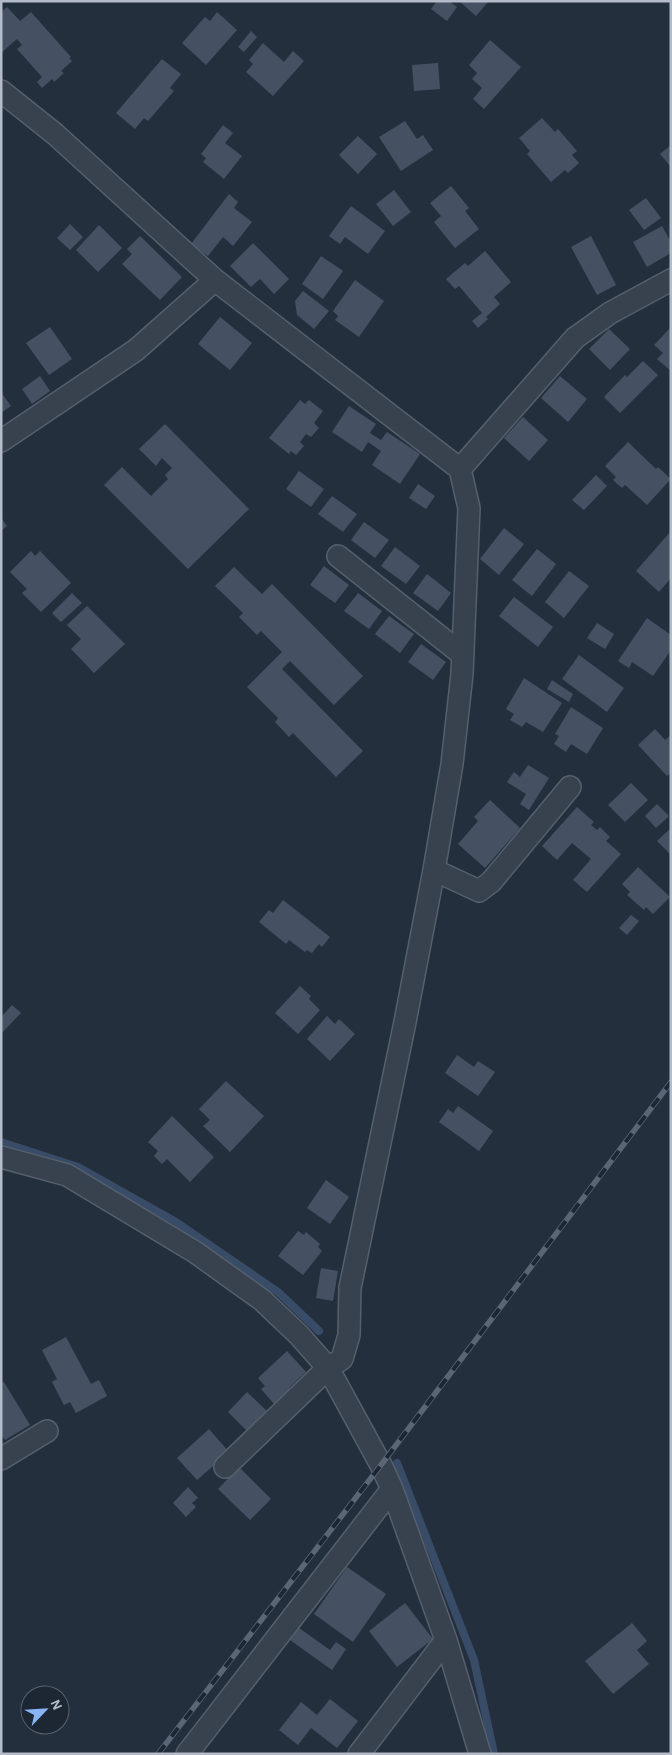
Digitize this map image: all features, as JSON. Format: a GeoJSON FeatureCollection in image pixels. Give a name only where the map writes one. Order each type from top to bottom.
{"type":"FeatureCollection","features":[{"type":"Feature","properties":{"kind":"street"},"geometry":{"type":"LineString","coordinates":[[1,91],[55,134],[215,280],[460,469],[469,508],[462,674],[452,764],[434,870],[350,1288],[349,1335],[342,1359],[328,1368],[225,1467]]}},
{"type":"Feature","properties":{"kind":"street"},"geometry":{"type":"LineString","coordinates":[[1,441],[136,350],[215,280]]}},
{"type":"Feature","properties":{"kind":"street"},"geometry":{"type":"LineString","coordinates":[[460,469],[575,338],[610,313],[671,280]]}},
{"type":"Feature","properties":{"kind":"street"},"geometry":{"type":"LineString","coordinates":[[338,556],[463,655]]}},
{"type":"Feature","properties":{"kind":"street"},"geometry":{"type":"LineString","coordinates":[[434,870],[479,891],[491,882],[570,787]]}},
{"type":"Feature","properties":{"kind":"street"},"geometry":{"type":"LineString","coordinates":[[1,1157],[67,1175],[195,1252],[262,1300],[299,1335],[328,1368],[392,1489],[446,1640],[480,1754]]}},
{"type":"Feature","properties":{"kind":"street"},"geometry":{"type":"LineString","coordinates":[[1,1459],[47,1431]]}},
{"type":"Feature","properties":{"kind":"street"},"geometry":{"type":"LineString","coordinates":[[187,1754],[392,1489]]}},
{"type":"Feature","properties":{"kind":"street"},"geometry":{"type":"LineString","coordinates":[[359,1754],[446,1640]]}},
{"type":"Feature","properties":{"kind":"building"},"geometry":{"type":"Polygon","coordinates":[[[437,1],[449,1],[457,7],[447,21],[431,9],[437,1]]]}},
{"type":"Feature","properties":{"kind":"building"},"geometry":{"type":"Polygon","coordinates":[[[459,1],[489,1],[476,16],[459,1]]]}},
{"type":"Feature","properties":{"kind":"building"},"geometry":{"type":"Polygon","coordinates":[[[7,7],[20,21],[31,12],[71,57],[69,58],[72,61],[61,71],[64,73],[54,82],[52,79],[42,88],[37,82],[42,77],[17,49],[22,45],[17,39],[1,53],[1,12],[7,7]]]}},
{"type":"Feature","properties":{"kind":"building"},"geometry":{"type":"Polygon","coordinates":[[[217,12],[237,30],[206,65],[182,43],[205,17],[210,21],[217,12]]]}},
{"type":"Feature","properties":{"kind":"building"},"geometry":{"type":"Polygon","coordinates":[[[251,31],[257,37],[244,52],[238,47],[251,31]]]}},
{"type":"Feature","properties":{"kind":"building"},"geometry":{"type":"Polygon","coordinates":[[[490,40],[521,67],[484,109],[473,99],[482,88],[472,79],[477,73],[469,65],[490,40]]]}},
{"type":"Feature","properties":{"kind":"building"},"geometry":{"type":"Polygon","coordinates":[[[263,43],[284,62],[293,51],[304,61],[273,96],[246,72],[253,64],[249,60],[263,43]]]}},
{"type":"Feature","properties":{"kind":"building"},"geometry":{"type":"Polygon","coordinates":[[[162,59],[181,74],[170,88],[174,91],[148,121],[144,118],[135,129],[116,113],[162,59]]]}},
{"type":"Feature","properties":{"kind":"building"},"geometry":{"type":"Polygon","coordinates":[[[438,63],[440,89],[414,91],[412,65],[438,63]]]}},
{"type":"Feature","properties":{"kind":"building"},"geometry":{"type":"Polygon","coordinates":[[[542,118],[555,132],[558,129],[577,151],[572,155],[579,163],[568,173],[565,170],[551,182],[527,154],[530,151],[519,138],[542,118]]]}},
{"type":"Feature","properties":{"kind":"building"},"geometry":{"type":"Polygon","coordinates":[[[405,121],[417,139],[423,135],[433,150],[401,171],[379,137],[405,121]]]}},
{"type":"Feature","properties":{"kind":"building"},"geometry":{"type":"Polygon","coordinates":[[[223,125],[233,133],[225,143],[242,156],[224,179],[203,162],[206,158],[201,154],[223,125]]]}},
{"type":"Feature","properties":{"kind":"building"},"geometry":{"type":"Polygon","coordinates":[[[358,136],[377,154],[358,174],[339,155],[358,136]]]}},
{"type":"Feature","properties":{"kind":"building"},"geometry":{"type":"Polygon","coordinates":[[[671,145],[671,167],[660,154],[671,145]]]}},
{"type":"Feature","properties":{"kind":"building"},"geometry":{"type":"Polygon","coordinates":[[[451,186],[469,208],[465,211],[479,229],[455,248],[434,222],[441,216],[430,203],[451,186]]]}},
{"type":"Feature","properties":{"kind":"building"},"geometry":{"type":"Polygon","coordinates":[[[394,190],[411,212],[393,226],[376,204],[394,190]]]}},
{"type":"Feature","properties":{"kind":"building"},"geometry":{"type":"Polygon","coordinates":[[[229,194],[238,202],[234,208],[252,222],[233,246],[223,237],[208,256],[191,244],[229,194]]]}},
{"type":"Feature","properties":{"kind":"building"},"geometry":{"type":"Polygon","coordinates":[[[646,198],[661,218],[644,230],[629,210],[646,198]]]}},
{"type":"Feature","properties":{"kind":"building"},"geometry":{"type":"Polygon","coordinates":[[[351,206],[385,231],[368,254],[345,237],[340,244],[329,236],[351,206]]]}},
{"type":"Feature","properties":{"kind":"building"},"geometry":{"type":"Polygon","coordinates":[[[70,224],[83,237],[70,250],[57,238],[70,224]]]}},
{"type":"Feature","properties":{"kind":"building"},"geometry":{"type":"Polygon","coordinates":[[[99,225],[122,248],[98,272],[76,250],[99,225]]]}},
{"type":"Feature","properties":{"kind":"building"},"geometry":{"type":"Polygon","coordinates":[[[662,226],[671,242],[671,253],[647,267],[633,242],[662,226]]]}},
{"type":"Feature","properties":{"kind":"building"},"geometry":{"type":"Polygon","coordinates":[[[140,236],[182,277],[160,300],[122,264],[132,254],[127,249],[140,236]]]}},
{"type":"Feature","properties":{"kind":"building"},"geometry":{"type":"Polygon","coordinates":[[[591,236],[616,285],[597,295],[571,247],[591,236]]]}},
{"type":"Feature","properties":{"kind":"building"},"geometry":{"type":"Polygon","coordinates":[[[253,243],[289,279],[274,294],[260,279],[251,287],[230,266],[253,243]]]}},
{"type":"Feature","properties":{"kind":"building"},"geometry":{"type":"Polygon","coordinates":[[[485,251],[511,282],[494,297],[500,304],[486,317],[488,319],[478,328],[472,321],[482,313],[459,286],[455,289],[446,279],[465,263],[468,266],[485,251]]]}},
{"type":"Feature","properties":{"kind":"building"},"geometry":{"type":"Polygon","coordinates":[[[321,256],[343,271],[323,299],[302,284],[321,256]]]}},
{"type":"Feature","properties":{"kind":"building"},"geometry":{"type":"Polygon","coordinates":[[[355,280],[384,301],[359,337],[335,320],[338,316],[333,311],[355,280]]]}},
{"type":"Feature","properties":{"kind":"building"},"geometry":{"type":"Polygon","coordinates":[[[303,291],[329,311],[314,329],[297,315],[295,301],[303,291]]]}},
{"type":"Feature","properties":{"kind":"building"},"geometry":{"type":"Polygon","coordinates":[[[220,317],[252,343],[230,370],[198,344],[220,317]]]}},
{"type":"Feature","properties":{"kind":"building"},"geometry":{"type":"Polygon","coordinates":[[[50,327],[72,359],[49,375],[26,343],[50,327]]]}},
{"type":"Feature","properties":{"kind":"building"},"geometry":{"type":"Polygon","coordinates":[[[671,327],[671,371],[657,359],[663,353],[654,345],[671,327]]]}},
{"type":"Feature","properties":{"kind":"building"},"geometry":{"type":"Polygon","coordinates":[[[609,329],[630,349],[610,370],[589,349],[609,329]]]}},
{"type":"Feature","properties":{"kind":"building"},"geometry":{"type":"Polygon","coordinates":[[[643,361],[658,375],[620,413],[604,397],[625,375],[627,377],[643,361]]]}},
{"type":"Feature","properties":{"kind":"building"},"geometry":{"type":"Polygon","coordinates":[[[40,376],[50,391],[32,404],[22,389],[40,376]]]}},
{"type":"Feature","properties":{"kind":"building"},"geometry":{"type":"Polygon","coordinates":[[[560,376],[587,399],[568,422],[541,398],[560,376]]]}},
{"type":"Feature","properties":{"kind":"building"},"geometry":{"type":"Polygon","coordinates":[[[1,392],[11,406],[1,413],[1,392]]]}},
{"type":"Feature","properties":{"kind":"building"},"geometry":{"type":"Polygon","coordinates":[[[300,400],[305,404],[309,400],[323,411],[314,423],[319,428],[311,437],[306,434],[300,442],[304,446],[296,455],[291,451],[289,454],[269,438],[300,400]]]}},
{"type":"Feature","properties":{"kind":"building"},"geometry":{"type":"Polygon","coordinates":[[[349,406],[376,424],[370,433],[381,440],[387,432],[420,454],[400,484],[372,465],[381,451],[368,442],[362,452],[332,432],[349,406]]]}},
{"type":"Feature","properties":{"kind":"building"},"geometry":{"type":"Polygon","coordinates":[[[523,417],[548,440],[529,461],[504,438],[523,417]]]}},
{"type":"Feature","properties":{"kind":"building"},"geometry":{"type":"Polygon","coordinates":[[[165,424],[249,509],[188,569],[104,485],[122,467],[151,496],[168,479],[165,475],[172,468],[162,458],[156,466],[139,449],[165,424]]]}},
{"type":"Feature","properties":{"kind":"building"},"geometry":{"type":"Polygon","coordinates":[[[628,442],[656,469],[658,467],[671,479],[647,505],[625,485],[622,488],[613,480],[616,477],[605,466],[628,442]]]}},
{"type":"Feature","properties":{"kind":"building"},"geometry":{"type":"Polygon","coordinates":[[[299,471],[324,489],[311,507],[286,489],[299,471]]]}},
{"type":"Feature","properties":{"kind":"building"},"geometry":{"type":"Polygon","coordinates":[[[596,475],[607,486],[584,510],[572,500],[596,475]]]}},
{"type":"Feature","properties":{"kind":"building"},"geometry":{"type":"Polygon","coordinates":[[[418,484],[435,496],[426,509],[409,498],[418,484]]]}},
{"type":"Feature","properties":{"kind":"building"},"geometry":{"type":"Polygon","coordinates":[[[332,496],[357,514],[343,532],[318,514],[332,496]]]}},
{"type":"Feature","properties":{"kind":"building"},"geometry":{"type":"Polygon","coordinates":[[[1,518],[7,526],[1,531],[1,518]]]}},
{"type":"Feature","properties":{"kind":"building"},"geometry":{"type":"Polygon","coordinates":[[[364,522],[389,540],[375,558],[351,540],[364,522]]]}},
{"type":"Feature","properties":{"kind":"building"},"geometry":{"type":"Polygon","coordinates":[[[504,528],[524,544],[499,575],[480,559],[504,528]]]}},
{"type":"Feature","properties":{"kind":"building"},"geometry":{"type":"Polygon","coordinates":[[[671,531],[671,578],[659,592],[636,571],[671,531]]]}},
{"type":"Feature","properties":{"kind":"building"},"geometry":{"type":"Polygon","coordinates":[[[395,547],[420,566],[406,584],[381,566],[395,547]]]}},
{"type":"Feature","properties":{"kind":"building"},"geometry":{"type":"Polygon","coordinates":[[[537,549],[556,564],[532,596],[512,580],[537,549]]]}},
{"type":"Feature","properties":{"kind":"building"},"geometry":{"type":"Polygon","coordinates":[[[31,551],[35,556],[40,551],[71,583],[41,612],[22,593],[27,589],[10,572],[31,551]]]}},
{"type":"Feature","properties":{"kind":"building"},"geometry":{"type":"Polygon","coordinates":[[[324,566],[349,585],[335,603],[310,585],[324,566]]]}},
{"type":"Feature","properties":{"kind":"building"},"geometry":{"type":"Polygon","coordinates":[[[234,567],[262,594],[272,584],[363,676],[334,705],[290,661],[282,669],[363,751],[336,777],[293,733],[289,737],[275,722],[278,718],[247,687],[282,652],[261,631],[257,635],[239,617],[243,613],[215,586],[234,567]]]}},
{"type":"Feature","properties":{"kind":"building"},"geometry":{"type":"Polygon","coordinates":[[[569,571],[589,586],[564,618],[545,602],[569,571]]]}},
{"type":"Feature","properties":{"kind":"building"},"geometry":{"type":"Polygon","coordinates":[[[427,574],[451,593],[438,611],[413,593],[427,574]]]}},
{"type":"Feature","properties":{"kind":"building"},"geometry":{"type":"Polygon","coordinates":[[[72,593],[82,603],[61,622],[52,613],[72,593]]]}},
{"type":"Feature","properties":{"kind":"building"},"geometry":{"type":"Polygon","coordinates":[[[358,593],[382,611],[369,629],[344,611],[358,593]]]}},
{"type":"Feature","properties":{"kind":"building"},"geometry":{"type":"Polygon","coordinates":[[[514,597],[553,627],[538,647],[499,616],[514,597]]]}},
{"type":"Feature","properties":{"kind":"building"},"geometry":{"type":"Polygon","coordinates":[[[87,606],[125,644],[94,673],[71,649],[81,639],[67,625],[87,606]]]}},
{"type":"Feature","properties":{"kind":"building"},"geometry":{"type":"Polygon","coordinates":[[[389,616],[414,634],[400,653],[375,634],[389,616]]]}},
{"type":"Feature","properties":{"kind":"building"},"geometry":{"type":"Polygon","coordinates":[[[647,618],[671,635],[671,650],[653,676],[632,662],[629,668],[618,661],[647,618]]]}},
{"type":"Feature","properties":{"kind":"building"},"geometry":{"type":"Polygon","coordinates":[[[597,623],[614,634],[605,649],[587,638],[597,623]]]}},
{"type":"Feature","properties":{"kind":"building"},"geometry":{"type":"Polygon","coordinates":[[[421,644],[446,662],[433,680],[408,662],[421,644]]]}},
{"type":"Feature","properties":{"kind":"building"},"geometry":{"type":"Polygon","coordinates":[[[579,655],[624,688],[607,712],[562,679],[579,655]]]}},
{"type":"Feature","properties":{"kind":"building"},"geometry":{"type":"Polygon","coordinates":[[[524,678],[562,703],[543,732],[526,722],[522,727],[510,720],[514,714],[506,709],[524,678]]]}},
{"type":"Feature","properties":{"kind":"building"},"geometry":{"type":"Polygon","coordinates":[[[552,680],[573,694],[569,702],[547,689],[552,680]]]}},
{"type":"Feature","properties":{"kind":"building"},"geometry":{"type":"Polygon","coordinates":[[[571,707],[603,728],[587,754],[571,744],[566,752],[554,744],[559,736],[555,734],[571,707]]]}},
{"type":"Feature","properties":{"kind":"building"},"geometry":{"type":"Polygon","coordinates":[[[655,729],[665,740],[671,735],[671,773],[667,776],[638,745],[655,729]]]}},
{"type":"Feature","properties":{"kind":"building"},"geometry":{"type":"Polygon","coordinates":[[[528,765],[549,778],[529,810],[520,804],[526,794],[507,782],[514,772],[520,777],[528,765]]]}},
{"type":"Feature","properties":{"kind":"building"},"geometry":{"type":"Polygon","coordinates":[[[631,783],[648,800],[625,822],[608,805],[631,783]]]}},
{"type":"Feature","properties":{"kind":"building"},"geometry":{"type":"Polygon","coordinates":[[[490,800],[520,828],[485,868],[458,844],[478,821],[474,817],[490,800]]]}},
{"type":"Feature","properties":{"kind":"building"},"geometry":{"type":"Polygon","coordinates":[[[657,804],[669,816],[656,828],[645,816],[657,804]]]}},
{"type":"Feature","properties":{"kind":"building"},"geometry":{"type":"Polygon","coordinates":[[[577,807],[594,822],[591,825],[597,830],[600,827],[610,837],[606,841],[621,854],[587,892],[573,880],[591,859],[572,843],[557,860],[542,846],[577,807]]]}},
{"type":"Feature","properties":{"kind":"building"},"geometry":{"type":"Polygon","coordinates":[[[671,828],[671,855],[657,841],[671,828]]]}},
{"type":"Feature","properties":{"kind":"building"},"geometry":{"type":"Polygon","coordinates":[[[638,867],[670,897],[653,914],[646,907],[644,910],[627,895],[630,892],[622,884],[638,867]]]}},
{"type":"Feature","properties":{"kind":"building"},"geometry":{"type":"Polygon","coordinates":[[[283,900],[330,937],[322,947],[319,944],[312,953],[307,950],[305,952],[289,940],[286,944],[259,922],[269,910],[273,913],[283,900]]]}},
{"type":"Feature","properties":{"kind":"building"},"geometry":{"type":"Polygon","coordinates":[[[631,915],[639,921],[627,935],[619,928],[631,915]]]}},
{"type":"Feature","properties":{"kind":"building"},"geometry":{"type":"Polygon","coordinates":[[[300,986],[311,996],[309,999],[320,1010],[298,1034],[275,1013],[300,986]]]}},
{"type":"Feature","properties":{"kind":"building"},"geometry":{"type":"Polygon","coordinates":[[[12,1005],[21,1013],[1,1034],[1,1017],[12,1005]]]}},
{"type":"Feature","properties":{"kind":"building"},"geometry":{"type":"Polygon","coordinates":[[[327,1016],[335,1024],[339,1019],[355,1034],[330,1061],[307,1039],[327,1016]]]}},
{"type":"Feature","properties":{"kind":"building"},"geometry":{"type":"Polygon","coordinates":[[[457,1055],[474,1067],[478,1061],[495,1072],[478,1096],[445,1073],[457,1055]]]}},
{"type":"Feature","properties":{"kind":"building"},"geometry":{"type":"Polygon","coordinates":[[[226,1081],[264,1116],[230,1152],[203,1126],[210,1120],[199,1109],[226,1081]]]}},
{"type":"Feature","properties":{"kind":"building"},"geometry":{"type":"Polygon","coordinates":[[[458,1106],[493,1131],[479,1151],[439,1122],[448,1109],[453,1113],[458,1106]]]}},
{"type":"Feature","properties":{"kind":"building"},"geometry":{"type":"Polygon","coordinates":[[[172,1116],[214,1157],[190,1182],[167,1159],[162,1164],[154,1156],[158,1151],[148,1142],[172,1116]]]}},
{"type":"Feature","properties":{"kind":"building"},"geometry":{"type":"Polygon","coordinates":[[[326,1180],[349,1197],[330,1224],[307,1208],[326,1180]]]}},
{"type":"Feature","properties":{"kind":"building"},"geometry":{"type":"Polygon","coordinates":[[[298,1231],[304,1235],[306,1232],[320,1244],[318,1247],[322,1251],[303,1275],[278,1256],[298,1231]]]}},
{"type":"Feature","properties":{"kind":"building"},"geometry":{"type":"Polygon","coordinates":[[[321,1268],[338,1271],[333,1301],[316,1298],[321,1268]]]}},
{"type":"Feature","properties":{"kind":"building"},"geometry":{"type":"Polygon","coordinates":[[[66,1337],[91,1384],[99,1380],[107,1396],[76,1413],[70,1402],[64,1405],[52,1382],[57,1379],[42,1350],[66,1337]]]}},
{"type":"Feature","properties":{"kind":"building"},"geometry":{"type":"Polygon","coordinates":[[[287,1351],[306,1372],[275,1405],[261,1389],[265,1386],[258,1378],[287,1351]]]}},
{"type":"Feature","properties":{"kind":"building"},"geometry":{"type":"Polygon","coordinates":[[[4,1382],[30,1425],[5,1440],[1,1435],[1,1383],[4,1382]]]}},
{"type":"Feature","properties":{"kind":"building"},"geometry":{"type":"Polygon","coordinates":[[[247,1392],[267,1411],[247,1431],[228,1412],[247,1392]]]}},
{"type":"Feature","properties":{"kind":"building"},"geometry":{"type":"Polygon","coordinates":[[[209,1429],[229,1452],[197,1480],[177,1458],[209,1429]]]}},
{"type":"Feature","properties":{"kind":"building"},"geometry":{"type":"Polygon","coordinates":[[[239,1467],[271,1499],[250,1520],[218,1489],[239,1467]]]}},
{"type":"Feature","properties":{"kind":"building"},"geometry":{"type":"Polygon","coordinates":[[[188,1487],[198,1498],[192,1503],[196,1507],[186,1517],[173,1503],[188,1487]]]}},
{"type":"Feature","properties":{"kind":"building"},"geometry":{"type":"Polygon","coordinates":[[[347,1567],[386,1594],[353,1642],[314,1614],[347,1567]]]}},
{"type":"Feature","properties":{"kind":"building"},"geometry":{"type":"Polygon","coordinates":[[[405,1603],[433,1639],[397,1667],[369,1631],[405,1603]]]}},
{"type":"Feature","properties":{"kind":"building"},"geometry":{"type":"Polygon","coordinates":[[[632,1623],[647,1641],[637,1650],[649,1664],[613,1694],[585,1661],[632,1623]]]}},
{"type":"Feature","properties":{"kind":"building"},"geometry":{"type":"Polygon","coordinates":[[[299,1628],[330,1650],[336,1642],[346,1649],[332,1670],[290,1640],[299,1628]]]}},
{"type":"Feature","properties":{"kind":"building"},"geometry":{"type":"Polygon","coordinates":[[[330,1699],[358,1721],[337,1748],[311,1728],[298,1745],[279,1730],[301,1702],[317,1715],[330,1699]]]}},
{"type":"Feature","properties":{"kind":"waterway"},"geometry":{"type":"LineString","coordinates":[[1,1142],[78,1167],[176,1222],[278,1292],[319,1331]]}},
{"type":"Feature","properties":{"kind":"waterway"},"geometry":{"type":"LineString","coordinates":[[397,1463],[474,1660],[494,1754]]}},
{"type":"Feature","properties":{"kind":"railway"},"geometry":{"type":"LineString","coordinates":[[158,1754],[381,1465],[671,1082]]}}]}
